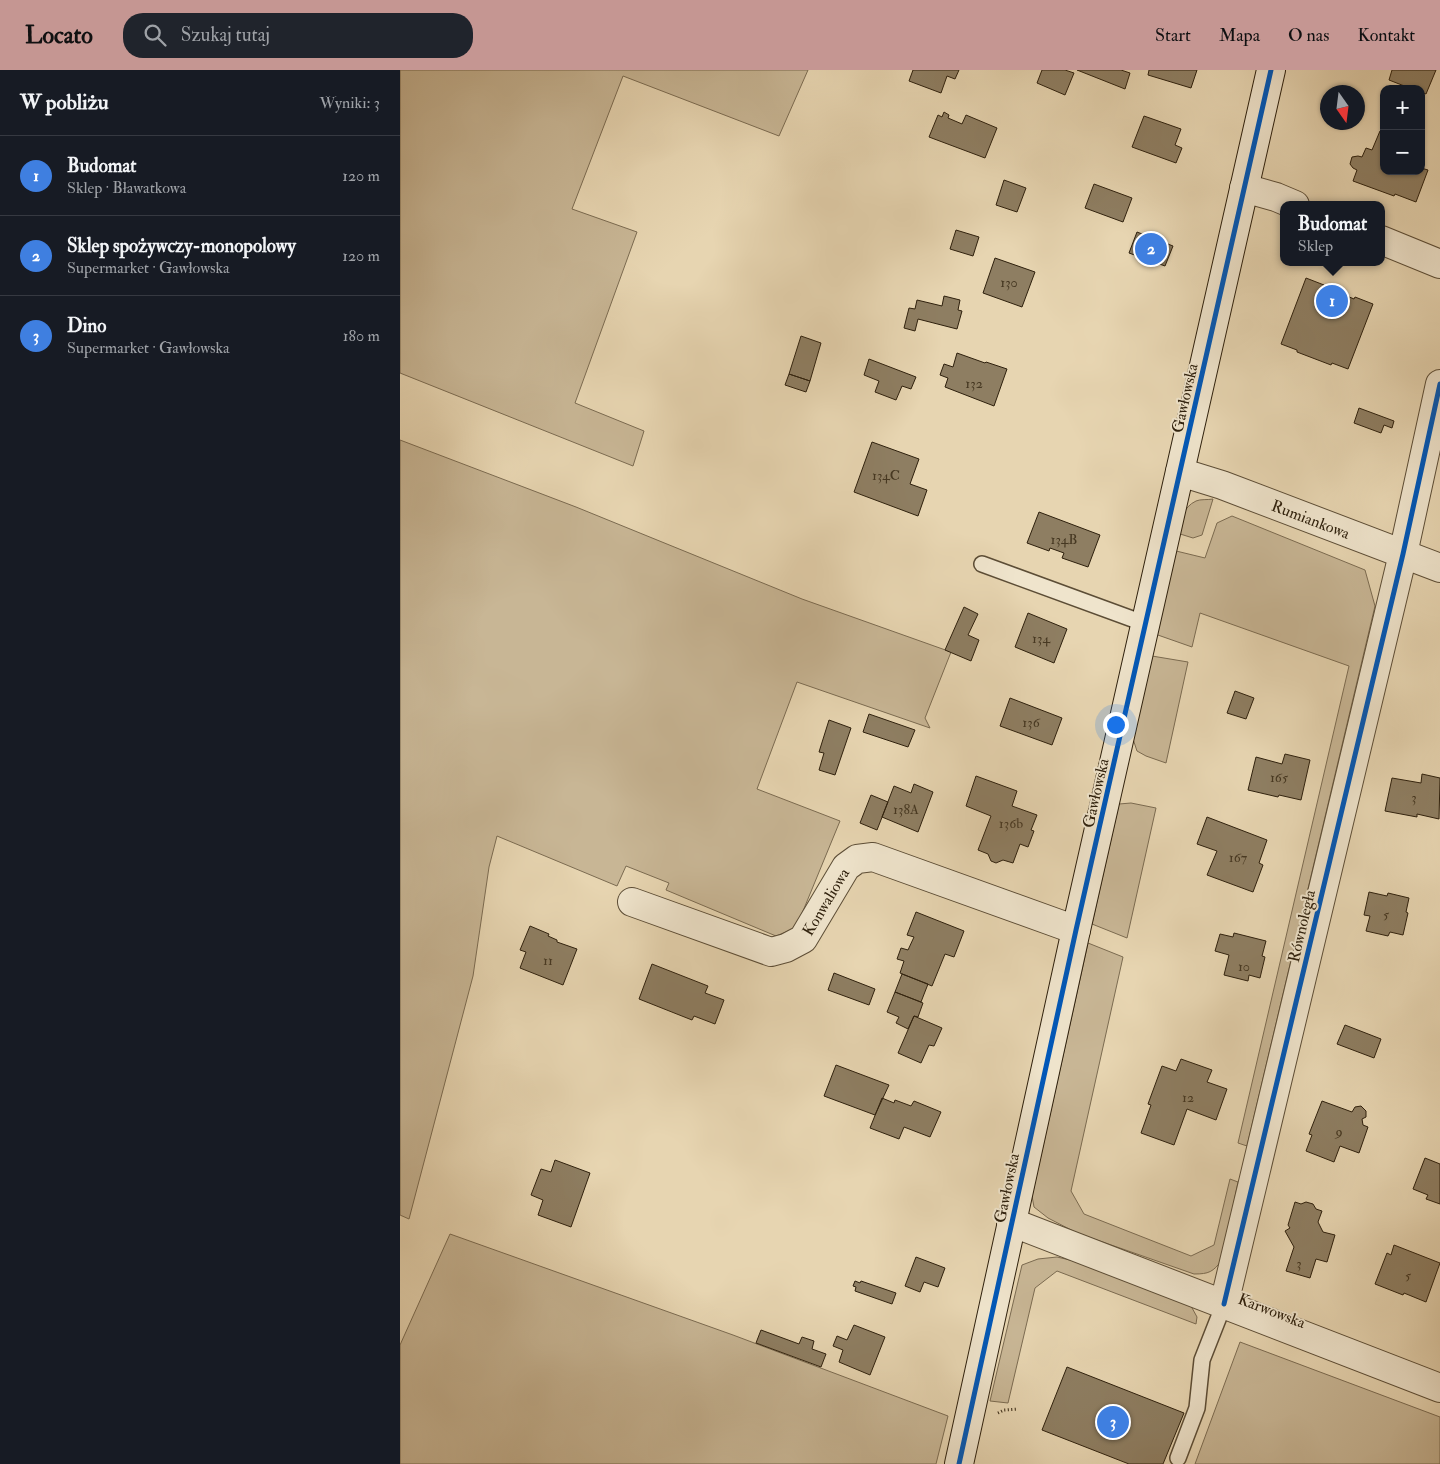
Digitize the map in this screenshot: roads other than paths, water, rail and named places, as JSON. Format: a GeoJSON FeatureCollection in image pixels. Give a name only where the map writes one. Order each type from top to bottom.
{"type":"FeatureCollection","features":[{"type":"Feature","properties":{"kind":"street","name":"Gawłowska"},"geometry":{"type":"LineString","coordinates":[[959,1464],[1076,930],[1271,70]]}},
{"type":"Feature","properties":{"kind":"street"},"geometry":{"type":"LineString","coordinates":[[1244,188],[1286,201]]}},
{"type":"Feature","properties":{"kind":"street"},"geometry":{"type":"LineString","coordinates":[[1385,242],[1440,264]]}},
{"type":"Feature","properties":{"kind":"street","name":"Równoległa"},"geometry":{"type":"LineString","coordinates":[[1224,1304],[1403,554],[1440,384]]}},
{"type":"Feature","properties":{"kind":"street","name":"Rumiankowa"},"geometry":{"type":"LineString","coordinates":[[1180,472],[1231,488],[1440,568]]}},
{"type":"Feature","properties":{"kind":"street","name":"Konwaliowa"},"geometry":{"type":"LineString","coordinates":[[632,902],[771,952],[786,948],[803,939],[846,867],[857,859],[873,857],[1076,930]]}},
{"type":"Feature","properties":{"kind":"street","name":"Karwowska"},"geometry":{"type":"LineString","coordinates":[[1011,1222],[1439,1386]]}},
{"type":"Feature","properties":{"kind":"lane"},"geometry":{"type":"LineString","coordinates":[[982,564],[1146,624]]}},
{"type":"Feature","properties":{"kind":"lane"},"geometry":{"type":"LineString","coordinates":[[1178,1458],[1196,1408],[1202,1360],[1224,1304]]}},
{"type":"Feature","properties":{"kind":"place","name":"Sklep spożywczy-monopolowy"},"geometry":{"type":"Point","coordinates":[1151,249]}},
{"type":"Feature","properties":{"kind":"place","name":"Budomat"},"geometry":{"type":"Point","coordinates":[1332,301]}},
{"type":"Feature","properties":{"kind":"place","name":"Dino"},"geometry":{"type":"Point","coordinates":[1113,1422]}}]}
